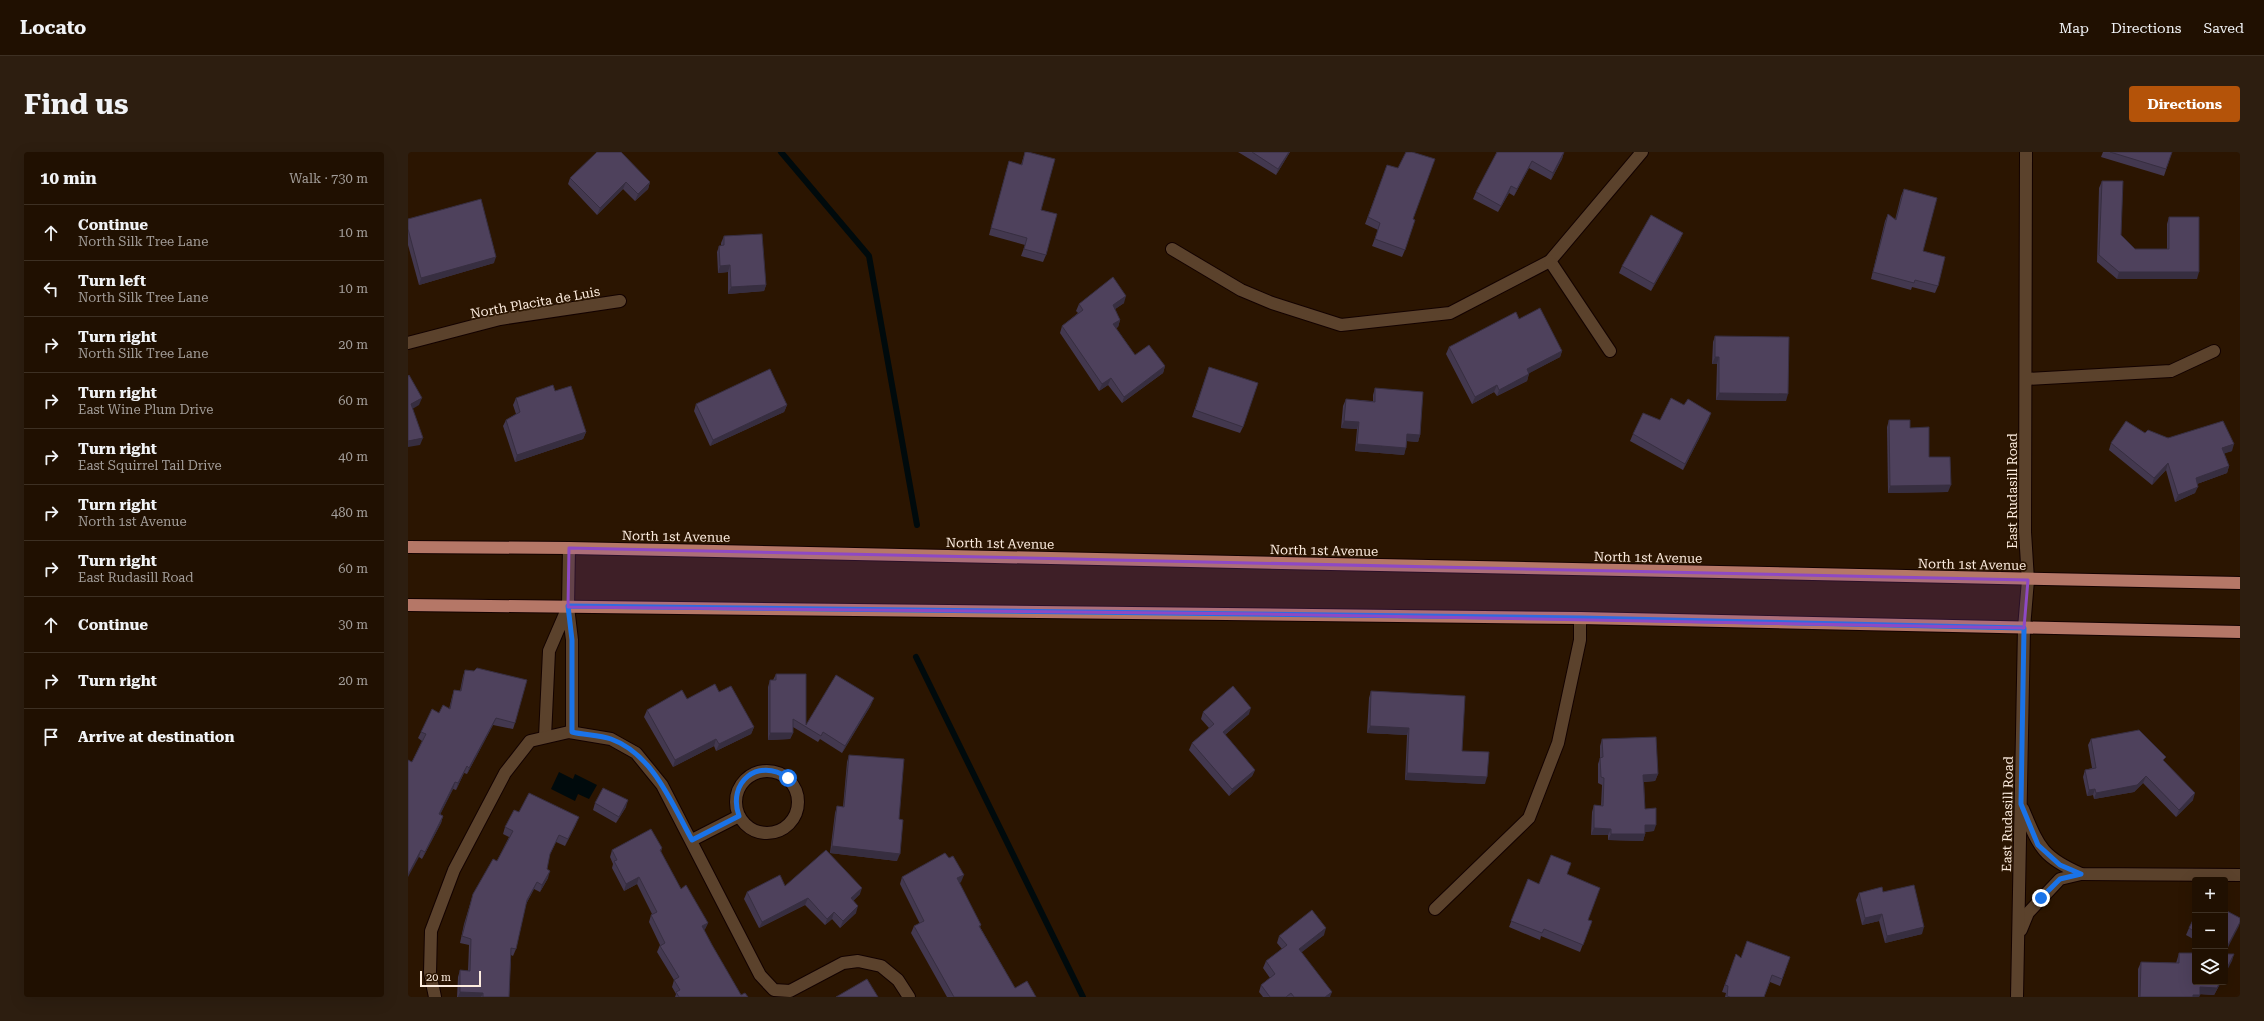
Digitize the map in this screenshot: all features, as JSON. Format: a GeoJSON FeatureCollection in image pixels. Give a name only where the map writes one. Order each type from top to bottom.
{"type":"FeatureCollection","features":[{"type":"Feature","properties":{"kind":"main road","name":"North 1st Avenue"},"geometry":{"type":"LineString","coordinates":[[408,548],[570,548],[2028,580],[2240,583]]}},
{"type":"Feature","properties":{"kind":"main road"},"geometry":{"type":"LineString","coordinates":[[408,605],[1580,618],[2240,632]]}},
{"type":"Feature","properties":{"kind":"street"},"geometry":{"type":"LineString","coordinates":[[1172,249],[1241,290],[1272,303],[1341,324],[1450,314],[1550,261],[1642,152]]}},
{"type":"Feature","properties":{"kind":"street","name":"East Rudasill Road"},"geometry":{"type":"LineString","coordinates":[[2017,997],[2024,628],[2028,580],[2025,532],[2026,152]]}},
{"type":"Feature","properties":{"kind":"street"},"geometry":{"type":"LineString","coordinates":[[1550,261],[1610,351]]}},
{"type":"Feature","properties":{"kind":"street","name":"North Placita de Luis"},"geometry":{"type":"LineString","coordinates":[[408,343],[500,319],[620,301]]}},
{"type":"Feature","properties":{"kind":"street"},"geometry":{"type":"LineString","coordinates":[[2026,379],[2171,371],[2214,351]]}},
{"type":"Feature","properties":{"kind":"street"},"geometry":{"type":"LineString","coordinates":[[570,548],[568,606],[572,640],[570,732]]}},
{"type":"Feature","properties":{"kind":"street"},"geometry":{"type":"LineString","coordinates":[[545,737],[549,651],[568,606]]}},
{"type":"Feature","properties":{"kind":"street"},"geometry":{"type":"LineString","coordinates":[[1435,909],[1529,818],[1558,743],[1580,640],[1580,618]]}},
{"type":"Feature","properties":{"kind":"street"},"geometry":{"type":"LineString","coordinates":[[435,997],[430,973],[431,931],[454,870],[505,773],[530,741],[570,732],[611,739],[636,753],[662,785],[692,840],[760,975],[774,990],[790,991],[843,963],[858,961],[881,966],[898,980],[910,997]]}},
{"type":"Feature","properties":{"kind":"street"},"geometry":{"type":"LineString","coordinates":[[773,771],[781,773],[795,787],[798,803],[793,819],[786,827],[776,832],[765,833],[755,831],[746,825],[739,816],[736,804],[737,790],[742,783],[756,772],[773,771]]}},
{"type":"Feature","properties":{"kind":"street"},"geometry":{"type":"LineString","coordinates":[[2021,804],[2038,845],[2060,865],[2081,874]]}},
{"type":"Feature","properties":{"kind":"street"},"geometry":{"type":"LineString","coordinates":[[692,840],[739,816]]}},
{"type":"Feature","properties":{"kind":"street"},"geometry":{"type":"LineString","coordinates":[[2018,936],[2028,913],[2060,879],[2081,874],[2240,876]]}},
{"type":"Feature","properties":{"kind":"highlighted area"},"geometry":{"type":"Polygon","coordinates":[[[569,548],[2028,580],[2024,628],[1260,614],[568,607],[569,548]]]}},
{"type":"Feature","properties":{"kind":"shaded area"},"geometry":{"type":"Polygon","coordinates":[[[559,772],[573,779],[575,774],[597,785],[589,799],[578,794],[575,801],[551,789],[559,772]]]}},
{"type":"Feature","properties":{"kind":"building"},"geometry":{"type":"Polygon","coordinates":[[[597,152],[621,152],[650,182],[638,194],[626,182],[600,208],[570,178],[597,152]]]}},
{"type":"Feature","properties":{"kind":"building"},"geometry":{"type":"Polygon","coordinates":[[[1025,152],[1055,159],[1041,210],[1057,214],[1046,255],[1024,249],[1027,238],[991,228],[1009,161],[1022,165],[1025,152]]]}},
{"type":"Feature","properties":{"kind":"building"},"geometry":{"type":"Polygon","coordinates":[[[1252,152],[1289,152],[1278,169],[1252,152]]]}},
{"type":"Feature","properties":{"kind":"building"},"geometry":{"type":"Polygon","coordinates":[[[1406,152],[1412,152],[1435,159],[1413,219],[1415,220],[1405,250],[1375,239],[1380,223],[1368,217],[1387,165],[1398,168],[1406,152]]]}},
{"type":"Feature","properties":{"kind":"building"},"geometry":{"type":"Polygon","coordinates":[[[1497,152],[1564,152],[1553,173],[1532,161],[1517,189],[1511,186],[1501,206],[1476,192],[1497,152]]]}},
{"type":"Feature","properties":{"kind":"building"},"geometry":{"type":"Polygon","coordinates":[[[2110,152],[2172,152],[2166,169],[2110,152]]]}},
{"type":"Feature","properties":{"kind":"building"},"geometry":{"type":"Polygon","coordinates":[[[2102,181],[2123,181],[2121,235],[2135,249],[2169,249],[2169,217],[2199,217],[2199,272],[2119,272],[2099,255],[2102,181]]]}},
{"type":"Feature","properties":{"kind":"building"},"geometry":{"type":"Polygon","coordinates":[[[1904,189],[1937,198],[1923,251],[1945,257],[1938,286],[1915,280],[1914,283],[1873,272],[1888,214],[1896,220],[1904,189]]]}},
{"type":"Feature","properties":{"kind":"building"},"geometry":{"type":"Polygon","coordinates":[[[481,199],[496,257],[421,278],[408,229],[408,219],[481,199]]]}},
{"type":"Feature","properties":{"kind":"building"},"geometry":{"type":"Polygon","coordinates":[[[1651,215],[1683,233],[1654,284],[1622,266],[1651,215]]]}},
{"type":"Feature","properties":{"kind":"building"},"geometry":{"type":"Polygon","coordinates":[[[762,234],[766,285],[731,287],[730,265],[720,266],[719,246],[724,245],[724,236],[762,234]]]}},
{"type":"Feature","properties":{"kind":"building"},"geometry":{"type":"Polygon","coordinates":[[[1113,277],[1126,296],[1113,305],[1120,320],[1113,324],[1135,355],[1149,345],[1165,366],[1124,397],[1111,378],[1102,384],[1062,326],[1083,310],[1079,304],[1113,277]]]}},
{"type":"Feature","properties":{"kind":"building"},"geometry":{"type":"Polygon","coordinates":[[[1540,308],[1562,351],[1527,369],[1529,374],[1499,390],[1497,385],[1475,397],[1449,347],[1516,312],[1519,319],[1540,308]]]}},
{"type":"Feature","properties":{"kind":"building"},"geometry":{"type":"Polygon","coordinates":[[[1715,336],[1789,337],[1788,394],[1719,393],[1719,357],[1715,357],[1715,336]]]}},
{"type":"Feature","properties":{"kind":"building"},"geometry":{"type":"Polygon","coordinates":[[[1209,367],[1258,383],[1243,427],[1195,410],[1209,367]]]}},
{"type":"Feature","properties":{"kind":"building"},"geometry":{"type":"Polygon","coordinates":[[[770,369],[787,405],[713,440],[696,404],[770,369]]]}},
{"type":"Feature","properties":{"kind":"building"},"geometry":{"type":"Polygon","coordinates":[[[409,375],[422,398],[411,404],[423,438],[408,441],[408,376],[409,375]]]}},
{"type":"Feature","properties":{"kind":"building"},"geometry":{"type":"Polygon","coordinates":[[[553,385],[555,391],[571,386],[586,432],[517,455],[506,420],[520,412],[516,398],[553,385]]]}},
{"type":"Feature","properties":{"kind":"building"},"geometry":{"type":"Polygon","coordinates":[[[1375,388],[1423,392],[1420,435],[1407,434],[1406,448],[1357,444],[1359,422],[1344,421],[1346,399],[1375,402],[1375,388]]]}},
{"type":"Feature","properties":{"kind":"building"},"geometry":{"type":"Polygon","coordinates":[[[1671,398],[1684,405],[1688,399],[1711,413],[1685,464],[1633,434],[1643,413],[1660,420],[1671,398]]]}},
{"type":"Feature","properties":{"kind":"building"},"geometry":{"type":"Polygon","coordinates":[[[1889,420],[1910,420],[1910,428],[1929,427],[1929,457],[1950,457],[1951,485],[1890,486],[1889,420]]]}},
{"type":"Feature","properties":{"kind":"building"},"geometry":{"type":"Polygon","coordinates":[[[2126,421],[2145,433],[2148,430],[2168,438],[2223,421],[2234,444],[2222,448],[2229,466],[2196,478],[2198,487],[2178,495],[2168,463],[2154,478],[2111,443],[2126,421]]]}},
{"type":"Feature","properties":{"kind":"building"},"geometry":{"type":"Polygon","coordinates":[[[477,668],[527,680],[515,723],[496,718],[469,768],[467,766],[458,783],[455,782],[439,814],[443,816],[425,852],[421,850],[408,875],[408,760],[412,762],[426,734],[421,732],[432,709],[439,713],[443,705],[450,709],[454,690],[461,691],[465,670],[474,671],[477,668]]]}},
{"type":"Feature","properties":{"kind":"building"},"geometry":{"type":"Polygon","coordinates":[[[776,674],[806,674],[806,725],[836,675],[874,698],[845,746],[823,732],[821,736],[793,719],[793,733],[770,733],[770,680],[776,680],[776,674]]]}},
{"type":"Feature","properties":{"kind":"building"},"geometry":{"type":"Polygon","coordinates":[[[715,684],[719,692],[731,686],[754,727],[719,744],[716,739],[675,760],[647,710],[682,690],[687,699],[715,684]]]}},
{"type":"Feature","properties":{"kind":"building"},"geometry":{"type":"Polygon","coordinates":[[[1233,686],[1251,708],[1223,732],[1255,770],[1232,789],[1192,743],[1214,724],[1203,712],[1233,686]]]}},
{"type":"Feature","properties":{"kind":"building"},"geometry":{"type":"Polygon","coordinates":[[[1371,691],[1465,696],[1462,751],[1489,752],[1487,777],[1407,773],[1409,728],[1370,726],[1371,691]]]}},
{"type":"Feature","properties":{"kind":"building"},"geometry":{"type":"Polygon","coordinates":[[[2139,730],[2166,757],[2163,760],[2195,793],[2179,810],[2146,776],[2137,785],[2096,793],[2095,789],[2089,790],[2085,770],[2096,768],[2091,739],[2139,730]]]}},
{"type":"Feature","properties":{"kind":"building"},"geometry":{"type":"Polygon","coordinates":[[[1656,737],[1658,774],[1643,775],[1645,809],[1656,808],[1656,825],[1645,825],[1645,834],[1611,834],[1611,829],[1594,828],[1594,805],[1603,806],[1604,778],[1601,777],[1600,758],[1603,757],[1602,739],[1656,737]]]}},
{"type":"Feature","properties":{"kind":"building"},"geometry":{"type":"Polygon","coordinates":[[[849,755],[904,759],[899,819],[903,820],[900,854],[832,846],[837,806],[844,807],[849,755]]]}},
{"type":"Feature","properties":{"kind":"building"},"geometry":{"type":"Polygon","coordinates":[[[603,788],[628,800],[619,817],[595,803],[603,788]]]}},
{"type":"Feature","properties":{"kind":"building"},"geometry":{"type":"Polygon","coordinates":[[[529,793],[579,817],[568,839],[559,835],[550,854],[547,869],[550,871],[542,885],[537,882],[527,900],[516,949],[511,948],[509,997],[483,997],[483,993],[460,992],[460,970],[470,971],[471,939],[462,936],[473,894],[493,859],[497,861],[513,831],[505,827],[514,810],[519,812],[529,793]]]}},
{"type":"Feature","properties":{"kind":"building"},"geometry":{"type":"Polygon","coordinates":[[[651,829],[662,848],[660,850],[681,889],[686,885],[708,923],[702,926],[712,945],[741,995],[745,993],[748,997],[679,997],[676,992],[680,990],[674,980],[679,977],[660,946],[665,943],[651,915],[657,912],[639,877],[626,884],[614,861],[617,860],[612,850],[651,829]]]}},
{"type":"Feature","properties":{"kind":"building"},"geometry":{"type":"Polygon","coordinates":[[[826,850],[862,888],[851,898],[858,906],[843,921],[834,912],[827,919],[808,898],[762,922],[747,892],[780,875],[785,886],[826,850]]]}},
{"type":"Feature","properties":{"kind":"building"},"geometry":{"type":"Polygon","coordinates":[[[945,853],[949,858],[953,856],[964,875],[957,878],[981,925],[979,926],[1015,988],[1027,981],[1036,997],[954,997],[914,926],[924,921],[902,877],[945,853]]]}},
{"type":"Feature","properties":{"kind":"building"},"geometry":{"type":"Polygon","coordinates":[[[1551,855],[1571,863],[1567,874],[1600,888],[1588,920],[1592,921],[1583,945],[1544,929],[1542,933],[1511,921],[1528,879],[1539,884],[1551,855]]]}},
{"type":"Feature","properties":{"kind":"building"},"geometry":{"type":"Polygon","coordinates":[[[1914,885],[1924,927],[1887,936],[1882,914],[1865,918],[1859,893],[1882,887],[1883,892],[1914,885]]]}},
{"type":"Feature","properties":{"kind":"building"},"geometry":{"type":"Polygon","coordinates":[[[1312,910],[1326,928],[1299,949],[1332,992],[1325,997],[1294,997],[1291,993],[1286,997],[1270,997],[1261,985],[1275,974],[1266,961],[1287,945],[1279,936],[1312,910]]]}},
{"type":"Feature","properties":{"kind":"building"},"geometry":{"type":"Polygon","coordinates":[[[2228,912],[2240,918],[2240,922],[2228,945],[2228,912]]]}},
{"type":"Feature","properties":{"kind":"building"},"geometry":{"type":"Polygon","coordinates":[[[2192,922],[2192,930],[2189,928],[2192,922]]]}},
{"type":"Feature","properties":{"kind":"building"},"geometry":{"type":"Polygon","coordinates":[[[1747,941],[1790,957],[1782,979],[1772,975],[1764,997],[1727,996],[1728,986],[1725,985],[1736,954],[1741,958],[1747,941]]]}},
{"type":"Feature","properties":{"kind":"building"},"geometry":{"type":"Polygon","coordinates":[[[2179,953],[2192,953],[2192,985],[2218,985],[2217,988],[2200,987],[2200,995],[2193,995],[2193,997],[2140,997],[2141,962],[2179,963],[2179,953]]]}},
{"type":"Feature","properties":{"kind":"building"},"geometry":{"type":"Polygon","coordinates":[[[2228,954],[2234,954],[2228,966],[2228,954]]]}},
{"type":"Feature","properties":{"kind":"building"},"geometry":{"type":"Polygon","coordinates":[[[867,979],[878,997],[836,997],[867,979]]]}},
{"type":"Feature","properties":{"kind":"waterway"},"geometry":{"type":"LineString","coordinates":[[781,152],[869,256],[917,525]]}},
{"type":"Feature","properties":{"kind":"waterway"},"geometry":{"type":"LineString","coordinates":[[916,657],[1083,997]]}},
{"type":"Feature","properties":{"kind":"route"},"geometry":{"type":"LineString","coordinates":[[788,778],[781,773],[764,770],[748,776],[737,790],[736,808],[739,816],[692,840],[662,785],[636,753],[611,739],[572,732],[572,640],[568,606],[1580,618],[2024,628],[2021,804],[2038,845],[2060,865],[2081,874],[2060,879],[2041,898]]}}]}
